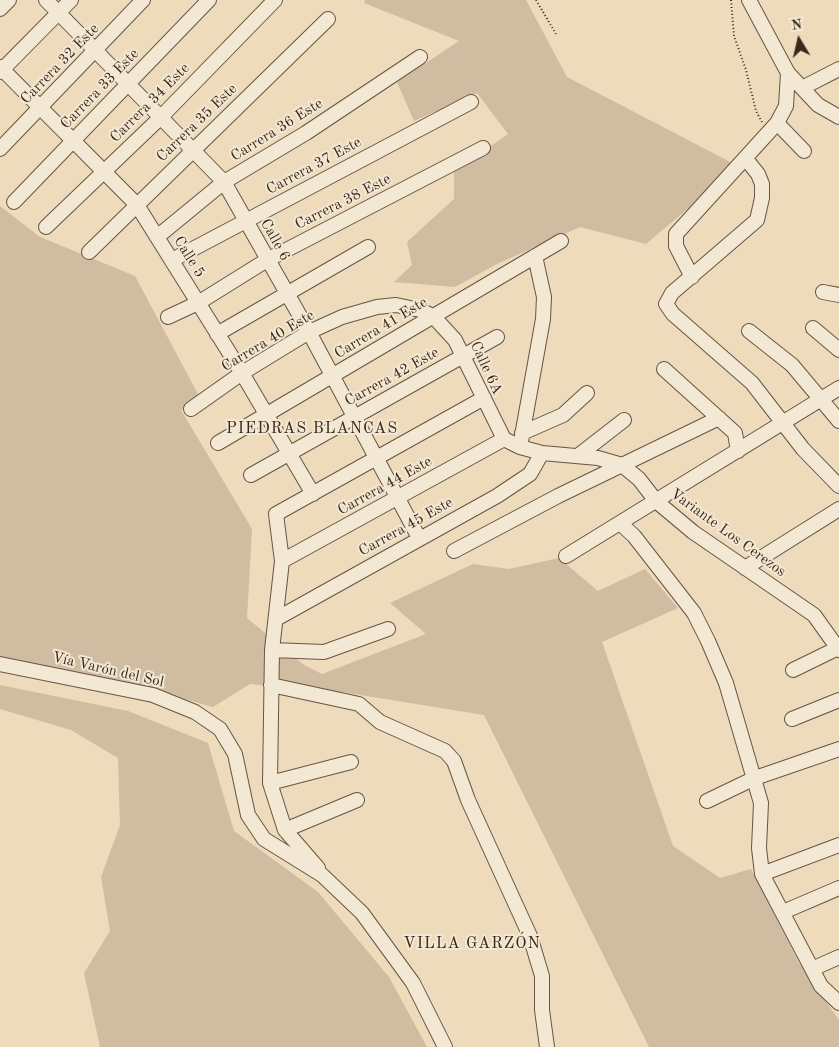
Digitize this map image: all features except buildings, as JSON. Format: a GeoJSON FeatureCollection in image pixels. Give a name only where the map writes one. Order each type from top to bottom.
{"type":"FeatureCollection","features":[{"type":"Feature","properties":{"kind":"street"},"geometry":{"type":"LineString","coordinates":[[0,9],[9,0]]}},
{"type":"Feature","properties":{"kind":"street","name":"Calle 6"},"geometry":{"type":"LineString","coordinates":[[46,0],[224,182],[309,332],[419,538]]}},
{"type":"Feature","properties":{"kind":"street"},"geometry":{"type":"LineString","coordinates":[[1,70],[71,0]]}},
{"type":"Feature","properties":{"kind":"street","name":"Carrera 32 Este"},"geometry":{"type":"LineString","coordinates":[[0,149],[143,0]]}},
{"type":"Feature","properties":{"kind":"street","name":"Carrera 33 Este"},"geometry":{"type":"LineString","coordinates":[[14,202],[209,0]]}},
{"type":"Feature","properties":{"kind":"street","name":"Carrera 34 Este"},"geometry":{"type":"LineString","coordinates":[[46,226],[160,118],[275,0]]}},
{"type":"Feature","properties":{"kind":"street"},"geometry":{"type":"LineString","coordinates":[[749,0],[788,73],[818,106],[839,118]]}},
{"type":"Feature","properties":{"kind":"street","name":"Carrera 35 Este"},"geometry":{"type":"LineString","coordinates":[[89,252],[328,19]]}},
{"type":"Feature","properties":{"kind":"street","name":"Carrera 36 Este"},"geometry":{"type":"LineString","coordinates":[[157,237],[224,182],[306,133],[420,57]]}},
{"type":"Feature","properties":{"kind":"street"},"geometry":{"type":"LineString","coordinates":[[802,88],[839,69]]}},
{"type":"Feature","properties":{"kind":"street","name":"Calle 5"},"geometry":{"type":"LineString","coordinates":[[1,70],[137,205],[242,374],[313,494]]}},
{"type":"Feature","properties":{"kind":"street"},"geometry":{"type":"LineString","coordinates":[[692,277],[676,246],[676,234],[746,159],[772,128],[786,106],[788,73]]}},
{"type":"Feature","properties":{"kind":"street","name":"Carrera 37 Este"},"geometry":{"type":"LineString","coordinates":[[172,260],[471,102]]}},
{"type":"Feature","properties":{"kind":"street"},"geometry":{"type":"LineString","coordinates":[[772,128],[804,151]]}},
{"type":"Feature","properties":{"kind":"street","name":"Carrera 38 Este"},"geometry":{"type":"LineString","coordinates":[[168,317],[198,303],[267,260],[483,148]]}},
{"type":"Feature","properties":{"kind":"street"},"geometry":{"type":"LineString","coordinates":[[746,159],[758,174],[762,184],[762,198],[757,220],[672,294],[666,304],[667,308],[752,383],[803,449],[839,486]]}},
{"type":"Feature","properties":{"kind":"street","name":"Carrera 41 Este"},"geometry":{"type":"LineString","coordinates":[[218,443],[561,241]]}},
{"type":"Feature","properties":{"kind":"street"},"geometry":{"type":"LineString","coordinates":[[217,334],[368,247]]}},
{"type":"Feature","properties":{"kind":"street"},"geometry":{"type":"LineString","coordinates":[[520,447],[543,318],[544,297],[535,256]]}},
{"type":"Feature","properties":{"kind":"street"},"geometry":{"type":"LineString","coordinates":[[823,292],[839,295]]}},
{"type":"Feature","properties":{"kind":"street","name":"Carrera 40 Este"},"geometry":{"type":"LineString","coordinates":[[191,409],[309,332],[342,317],[377,307],[396,305],[433,316]]}},
{"type":"Feature","properties":{"kind":"street","name":"Calle 6A"},"geometry":{"type":"LineString","coordinates":[[433,316],[455,340],[504,439]]}},
{"type":"Feature","properties":{"kind":"street"},"geometry":{"type":"LineString","coordinates":[[813,328],[839,350]]}},
{"type":"Feature","properties":{"kind":"street"},"geometry":{"type":"LineString","coordinates":[[749,331],[792,365],[839,421]]}},
{"type":"Feature","properties":{"kind":"street","name":"Carrera 42 Este"},"geometry":{"type":"LineString","coordinates":[[251,475],[497,337]]}},
{"type":"Feature","properties":{"kind":"street"},"geometry":{"type":"LineString","coordinates":[[664,369],[735,433],[738,451]]}},
{"type":"Feature","properties":{"kind":"street"},"geometry":{"type":"LineString","coordinates":[[566,556],[839,388]]}},
{"type":"Feature","properties":{"kind":"street"},"geometry":{"type":"LineString","coordinates":[[522,433],[563,415],[587,393]]}},
{"type":"Feature","properties":{"kind":"street"},"geometry":{"type":"LineString","coordinates":[[322,874],[285,830],[270,783],[272,650],[282,561],[276,514],[484,398]]}},
{"type":"Feature","properties":{"kind":"street"},"geometry":{"type":"LineString","coordinates":[[454,551],[622,465],[719,418]]}},
{"type":"Feature","properties":{"kind":"street"},"geometry":{"type":"LineString","coordinates":[[579,455],[624,420]]}},
{"type":"Feature","properties":{"kind":"street","name":"Variante Los Cerezos"},"geometry":{"type":"LineString","coordinates":[[504,439],[520,447],[542,453],[579,455],[622,465],[639,479],[656,501],[693,532],[814,615],[839,649]]}},
{"type":"Feature","properties":{"kind":"street","name":"Carrera 44 Este"},"geometry":{"type":"LineString","coordinates":[[282,561],[504,439]]}},
{"type":"Feature","properties":{"kind":"street","name":"Carrera 45 Este"},"geometry":{"type":"LineString","coordinates":[[276,619],[497,496],[530,474],[542,453]]}},
{"type":"Feature","properties":{"kind":"street"},"geometry":{"type":"LineString","coordinates":[[745,568],[839,509]]}},
{"type":"Feature","properties":{"kind":"street"},"geometry":{"type":"LineString","coordinates":[[620,524],[634,536],[694,613],[726,683],[761,802],[759,848],[762,874],[821,986],[839,1004]]}},
{"type":"Feature","properties":{"kind":"street"},"geometry":{"type":"LineString","coordinates":[[272,650],[324,652],[388,629]]}},
{"type":"Feature","properties":{"kind":"street"},"geometry":{"type":"LineString","coordinates":[[793,670],[839,649]]}},
{"type":"Feature","properties":{"kind":"street","name":"Vía Varón del Sol"},"geometry":{"type":"LineString","coordinates":[[0,664],[153,695],[195,712],[220,729],[235,754],[248,815],[264,840],[322,874],[362,914],[413,983],[445,1047]]}},
{"type":"Feature","properties":{"kind":"street"},"geometry":{"type":"LineString","coordinates":[[271,685],[359,704],[380,722],[445,751],[454,761],[468,800],[530,936],[542,976],[542,1010],[547,1047]]}},
{"type":"Feature","properties":{"kind":"street"},"geometry":{"type":"LineString","coordinates":[[792,719],[839,700]]}},
{"type":"Feature","properties":{"kind":"street"},"geometry":{"type":"LineString","coordinates":[[707,801],[755,778],[839,749]]}},
{"type":"Feature","properties":{"kind":"street"},"geometry":{"type":"LineString","coordinates":[[270,783],[351,762]]}},
{"type":"Feature","properties":{"kind":"street"},"geometry":{"type":"LineString","coordinates":[[285,830],[357,800]]}},
{"type":"Feature","properties":{"kind":"street"},"geometry":{"type":"LineString","coordinates":[[762,874],[839,845]]}},
{"type":"Feature","properties":{"kind":"street"},"geometry":{"type":"LineString","coordinates":[[782,912],[839,888]]}},
{"type":"Feature","properties":{"kind":"street"},"geometry":{"type":"LineString","coordinates":[[812,969],[839,957]]}},
{"type":"Feature","properties":{"kind":"path"},"geometry":{"type":"LineString","coordinates":[[536,0],[556,34]]}},
{"type":"Feature","properties":{"kind":"path"},"geometry":{"type":"LineString","coordinates":[[731,0],[734,36],[746,70],[756,111],[772,128]]}},
{"type":"Feature","properties":{"kind":"shaded area"},"geometry":{"type":"Polygon","coordinates":[[[365,0],[526,0],[567,77],[738,166],[646,244],[580,227],[497,264],[455,287],[394,282],[412,265],[407,242],[454,199],[454,172],[508,134],[477,93],[414,121],[397,82],[459,41],[364,3],[365,0]]]}},
{"type":"Feature","properties":{"kind":"shaded area"},"geometry":{"type":"Polygon","coordinates":[[[0,206],[40,237],[135,276],[199,396],[181,410],[252,529],[247,618],[304,665],[322,674],[426,634],[390,603],[473,564],[509,569],[559,558],[598,591],[645,569],[678,608],[602,642],[673,846],[720,878],[751,869],[799,963],[839,1020],[839,1047],[649,1047],[484,715],[342,692],[250,684],[213,707],[167,694],[0,657],[0,206]]]}},
{"type":"Feature","properties":{"kind":"shaded area"},"geometry":{"type":"Polygon","coordinates":[[[0,685],[128,711],[208,743],[234,831],[318,892],[389,977],[427,1047],[100,1047],[84,973],[110,931],[101,877],[120,825],[118,758],[71,730],[0,709],[0,685]]]}},
{"type":"Feature","properties":{"kind":"district","name":"PIEDRAS BLANCAS"},"geometry":{"type":"Point","coordinates":[312,429]}},
{"type":"Feature","properties":{"kind":"district","name":"VILLA GARZÓN"},"geometry":{"type":"Point","coordinates":[472,944]}}]}
